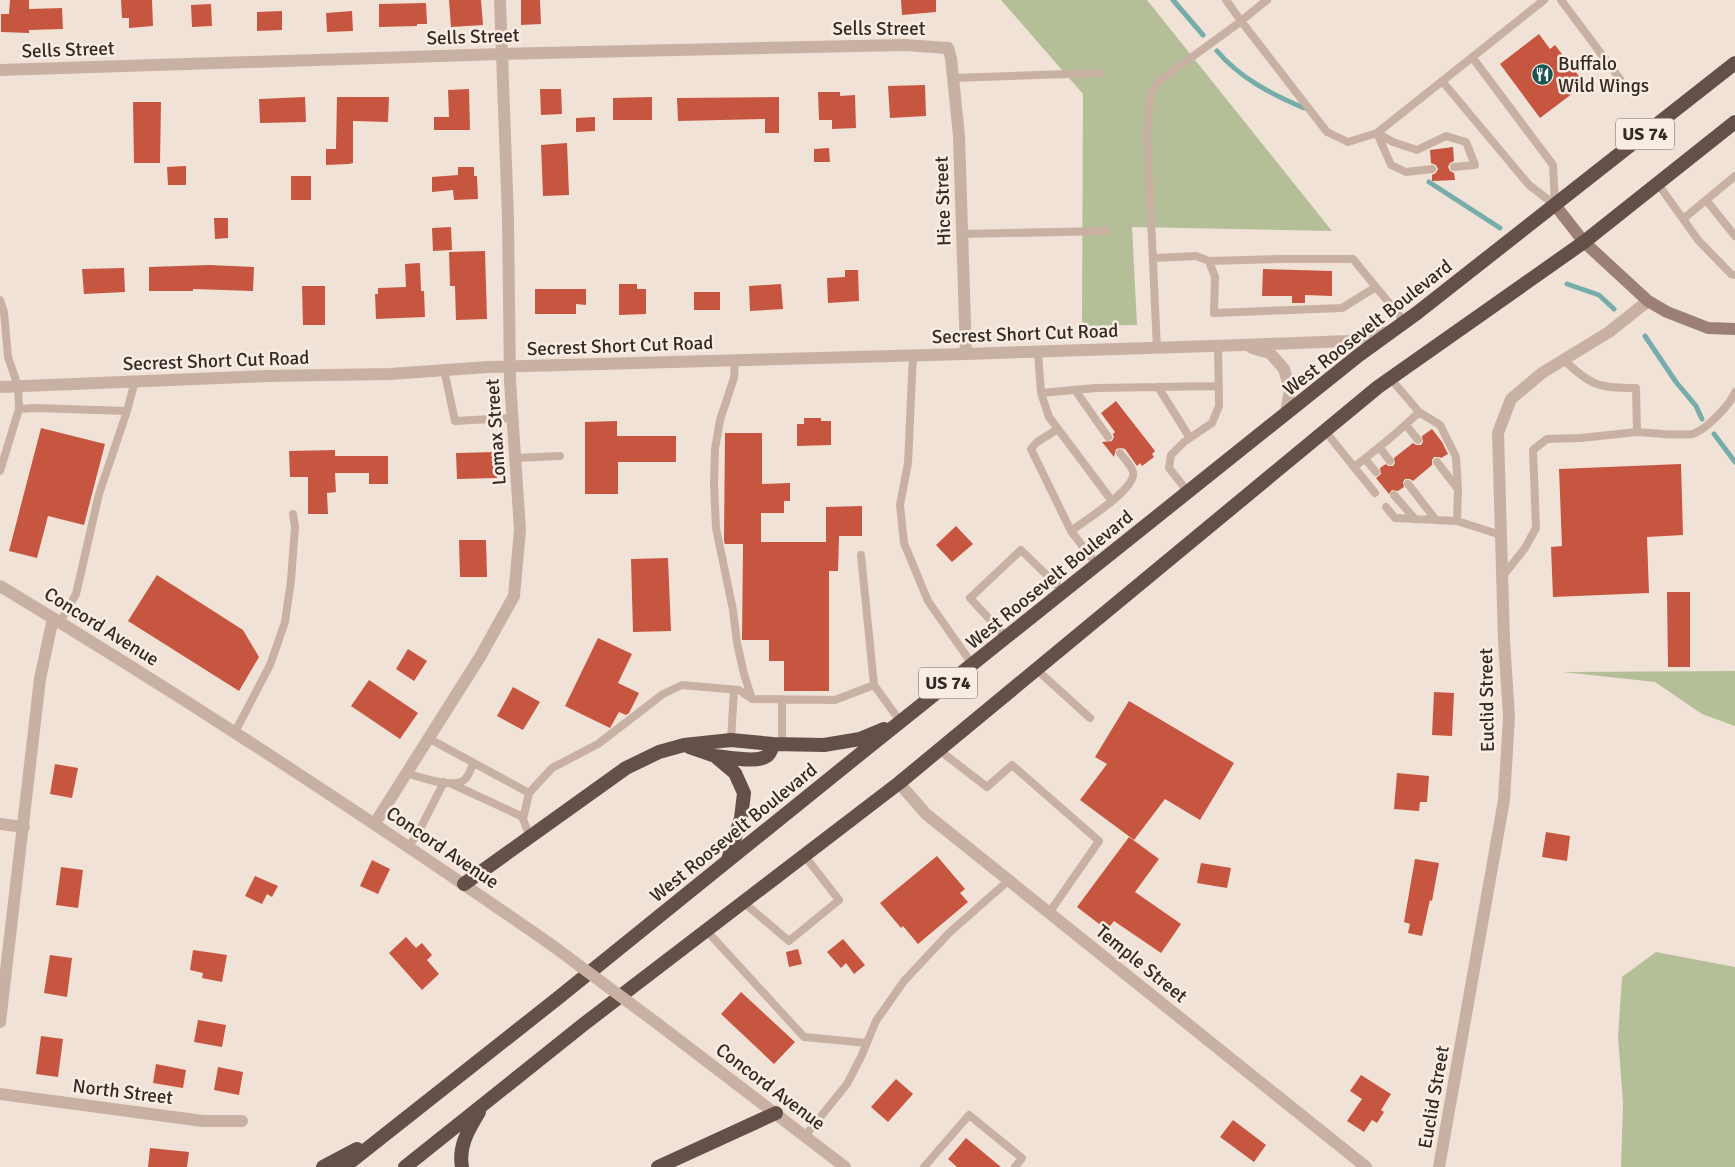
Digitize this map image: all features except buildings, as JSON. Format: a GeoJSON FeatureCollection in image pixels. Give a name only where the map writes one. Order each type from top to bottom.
{"type":"FeatureCollection","features":[{"type":"Feature","properties":{"kind":"highway","name":"West Roosevelt Boulevard"},"geometry":{"type":"LineString","coordinates":[[344,1167],[558,998],[899,722],[1359,355],[1399,327],[1735,63]]}},
{"type":"Feature","properties":{"kind":"highway","name":"US 74"},"geometry":{"type":"LineString","coordinates":[[405,1167],[584,1024],[899,783],[1390,378],[1584,242],[1735,123]]}},
{"type":"Feature","properties":{"kind":"highway"},"geometry":{"type":"LineString","coordinates":[[464,884],[626,768],[659,752],[684,746],[731,740],[824,745],[860,739],[899,722]]}},
{"type":"Feature","properties":{"kind":"highway"},"geometry":{"type":"LineString","coordinates":[[684,746],[716,756],[750,760],[763,759],[778,744]]}},
{"type":"Feature","properties":{"kind":"highway"},"geometry":{"type":"LineString","coordinates":[[716,756],[735,773],[744,793],[741,818],[728,860]]}},
{"type":"Feature","properties":{"kind":"highway"},"geometry":{"type":"LineString","coordinates":[[462,1167],[460,1157],[466,1133],[486,1102]]}},
{"type":"Feature","properties":{"kind":"highway"},"geometry":{"type":"LineString","coordinates":[[658,1167],[776,1113]]}},
{"type":"Feature","properties":{"kind":"highway"},"geometry":{"type":"LineString","coordinates":[[323,1167],[389,1132]]}},
{"type":"Feature","properties":{"kind":"main road"},"geometry":{"type":"LineString","coordinates":[[1555,205],[1584,242],[1648,301],[1667,312],[1708,328],[1735,329]]}},
{"type":"Feature","properties":{"kind":"street","name":"Lomax Street"},"geometry":{"type":"LineString","coordinates":[[375,823],[480,657],[514,596],[520,530],[510,367],[508,218],[500,0]]}},
{"type":"Feature","properties":{"kind":"street","name":"Sells Street"},"geometry":{"type":"LineString","coordinates":[[0,70],[502,54],[904,45],[948,48]]}},
{"type":"Feature","properties":{"kind":"street","name":"Hice Street"},"geometry":{"type":"LineString","coordinates":[[948,48],[951,58],[959,136],[966,354]]}},
{"type":"Feature","properties":{"kind":"street","name":"Euclid Street"},"geometry":{"type":"LineString","coordinates":[[1439,1167],[1504,800],[1509,716],[1502,577],[1498,433],[1511,399],[1542,373],[1609,332],[1648,301]]}},
{"type":"Feature","properties":{"kind":"street","name":"Secrest Short Cut Road"},"geometry":{"type":"LineString","coordinates":[[0,387],[390,374],[510,367],[913,356],[1348,341],[1399,327]]}},
{"type":"Feature","properties":{"kind":"street","name":"Secrest Short Cut Road"},"geometry":{"type":"LineString","coordinates":[[1242,345],[1270,353],[1284,369],[1290,389],[1286,414]]}},
{"type":"Feature","properties":{"kind":"street","name":"Concord Avenue"},"geometry":{"type":"LineString","coordinates":[[0,586],[235,732],[409,846],[553,946],[845,1167]]}},
{"type":"Feature","properties":{"kind":"street"},"geometry":{"type":"LineString","coordinates":[[0,1022],[40,679],[57,620]]}},
{"type":"Feature","properties":{"kind":"street","name":"Temple Street"},"geometry":{"type":"LineString","coordinates":[[899,783],[926,814],[1366,1167]]}},
{"type":"Feature","properties":{"kind":"street"},"geometry":{"type":"LineString","coordinates":[[0,824],[24,827]]}},
{"type":"Feature","properties":{"kind":"street","name":"North Street"},"geometry":{"type":"LineString","coordinates":[[0,1094],[203,1120],[242,1121]]}},
{"type":"Feature","properties":{"kind":"lane"},"geometry":{"type":"LineString","coordinates":[[1226,0],[1240,22],[1327,132],[1348,142],[1377,133],[1544,0]]}},
{"type":"Feature","properties":{"kind":"lane"},"geometry":{"type":"LineString","coordinates":[[1157,348],[1147,135],[1150,95],[1159,81],[1267,0]]}},
{"type":"Feature","properties":{"kind":"lane"},"geometry":{"type":"LineString","coordinates":[[1561,0],[1620,79]]}},
{"type":"Feature","properties":{"kind":"lane"},"geometry":{"type":"LineString","coordinates":[[1472,57],[1553,165],[1555,205]]}},
{"type":"Feature","properties":{"kind":"lane"},"geometry":{"type":"LineString","coordinates":[[953,78],[1100,73]]}},
{"type":"Feature","properties":{"kind":"lane"},"geometry":{"type":"LineString","coordinates":[[1442,81],[1529,186],[1555,205]]}},
{"type":"Feature","properties":{"kind":"lane"},"geometry":{"type":"LineString","coordinates":[[1377,133],[1392,142],[1417,150],[1446,136],[1466,142],[1475,165],[1454,167]]}},
{"type":"Feature","properties":{"kind":"lane"},"geometry":{"type":"LineString","coordinates":[[1377,133],[1391,166],[1406,172],[1432,169]]}},
{"type":"Feature","properties":{"kind":"lane"},"geometry":{"type":"LineString","coordinates":[[1682,218],[1735,176]]}},
{"type":"Feature","properties":{"kind":"lane"},"geometry":{"type":"LineString","coordinates":[[1658,184],[1698,240],[1731,274],[1735,275]]}},
{"type":"Feature","properties":{"kind":"lane"},"geometry":{"type":"LineString","coordinates":[[1706,200],[1735,236]]}},
{"type":"Feature","properties":{"kind":"lane"},"geometry":{"type":"LineString","coordinates":[[962,234],[1106,231]]}},
{"type":"Feature","properties":{"kind":"lane"},"geometry":{"type":"LineString","coordinates":[[1153,258],[1196,256],[1209,261],[1278,259],[1352,260],[1376,287],[1399,327]]}},
{"type":"Feature","properties":{"kind":"lane"},"geometry":{"type":"LineString","coordinates":[[1209,261],[1215,277],[1214,313],[1342,308],[1376,287]]}},
{"type":"Feature","properties":{"kind":"lane"},"geometry":{"type":"LineString","coordinates":[[0,300],[4,312],[8,357],[18,386],[18,409],[0,471]]}},
{"type":"Feature","properties":{"kind":"lane"},"geometry":{"type":"LineString","coordinates":[[1188,492],[1169,468],[1171,455],[1190,438],[1212,423],[1219,406],[1218,346]]}},
{"type":"Feature","properties":{"kind":"lane"},"geometry":{"type":"LineString","coordinates":[[1038,352],[1041,393],[1049,417],[1112,500]]}},
{"type":"Feature","properties":{"kind":"lane"},"geometry":{"type":"LineString","coordinates":[[913,356],[908,463],[900,505],[904,543],[928,600],[972,664]]}},
{"type":"Feature","properties":{"kind":"lane"},"geometry":{"type":"LineString","coordinates":[[1564,360],[1582,378],[1606,388],[1636,388],[1637,432]]}},
{"type":"Feature","properties":{"kind":"lane"},"geometry":{"type":"LineString","coordinates":[[735,361],[734,378],[720,420],[715,449],[714,492],[716,528],[733,610],[737,643],[752,698]]}},
{"type":"Feature","properties":{"kind":"lane"},"geometry":{"type":"LineString","coordinates":[[444,370],[450,405],[455,420],[512,418]]}},
{"type":"Feature","properties":{"kind":"lane"},"geometry":{"type":"LineString","coordinates":[[1390,378],[1419,412],[1440,425],[1456,458],[1458,489],[1457,521]]}},
{"type":"Feature","properties":{"kind":"lane"},"geometry":{"type":"LineString","coordinates":[[57,620],[76,594],[99,494],[127,411],[134,382]]}},
{"type":"Feature","properties":{"kind":"lane"},"geometry":{"type":"LineString","coordinates":[[1041,393],[1096,388],[1219,386]]}},
{"type":"Feature","properties":{"kind":"lane"},"geometry":{"type":"LineString","coordinates":[[1158,387],[1190,438]]}},
{"type":"Feature","properties":{"kind":"lane"},"geometry":{"type":"LineString","coordinates":[[1075,390],[1108,437]]}},
{"type":"Feature","properties":{"kind":"lane"},"geometry":{"type":"LineString","coordinates":[[1502,577],[1525,548],[1536,528],[1533,450],[1547,439],[1582,438],[1637,432],[1693,434],[1715,419],[1733,398],[1735,392]]}},
{"type":"Feature","properties":{"kind":"lane"},"geometry":{"type":"LineString","coordinates":[[18,409],[127,411]]}},
{"type":"Feature","properties":{"kind":"lane"},"geometry":{"type":"LineString","coordinates":[[1354,468],[1419,412]]}},
{"type":"Feature","properties":{"kind":"lane"},"geometry":{"type":"LineString","coordinates":[[1406,425],[1418,440]]}},
{"type":"Feature","properties":{"kind":"lane"},"geometry":{"type":"LineString","coordinates":[[1058,429],[1037,442],[1031,450],[1071,531],[1097,565]]}},
{"type":"Feature","properties":{"kind":"lane"},"geometry":{"type":"LineString","coordinates":[[1325,431],[1374,493]]}},
{"type":"Feature","properties":{"kind":"lane"},"geometry":{"type":"LineString","coordinates":[[1379,447],[1390,461]]}},
{"type":"Feature","properties":{"kind":"lane"},"geometry":{"type":"LineString","coordinates":[[1071,531],[1124,492],[1133,481],[1133,471],[1120,453]]}},
{"type":"Feature","properties":{"kind":"lane"},"geometry":{"type":"LineString","coordinates":[[515,458],[560,456]]}},
{"type":"Feature","properties":{"kind":"lane"},"geometry":{"type":"LineString","coordinates":[[1365,459],[1376,472]]}},
{"type":"Feature","properties":{"kind":"lane"},"geometry":{"type":"LineString","coordinates":[[1437,462],[1458,489]]}},
{"type":"Feature","properties":{"kind":"lane"},"geometry":{"type":"LineString","coordinates":[[1408,484],[1436,520]]}},
{"type":"Feature","properties":{"kind":"lane"},"geometry":{"type":"LineString","coordinates":[[1394,495],[1415,519]]}},
{"type":"Feature","properties":{"kind":"lane"},"geometry":{"type":"LineString","coordinates":[[1386,506],[1395,518],[1457,521],[1501,535]]}},
{"type":"Feature","properties":{"kind":"lane"},"geometry":{"type":"LineString","coordinates":[[235,732],[270,665],[285,622],[291,580],[295,527],[293,514]]}},
{"type":"Feature","properties":{"kind":"lane"},"geometry":{"type":"LineString","coordinates":[[1006,637],[970,598],[1021,550],[1063,592]]}},
{"type":"Feature","properties":{"kind":"lane"},"geometry":{"type":"LineString","coordinates":[[861,555],[874,685],[899,722]]}},
{"type":"Feature","properties":{"kind":"lane"},"geometry":{"type":"LineString","coordinates":[[1036,670],[1090,718]]}},
{"type":"Feature","properties":{"kind":"lane"},"geometry":{"type":"LineString","coordinates":[[530,837],[523,817],[528,793],[552,768],[598,744],[663,694],[682,685],[739,690],[752,698],[835,700],[874,685]]}},
{"type":"Feature","properties":{"kind":"lane"},"geometry":{"type":"LineString","coordinates":[[731,740],[734,690]]}},
{"type":"Feature","properties":{"kind":"lane"},"geometry":{"type":"LineString","coordinates":[[778,744],[782,699]]}},
{"type":"Feature","properties":{"kind":"lane"},"geometry":{"type":"LineString","coordinates":[[428,738],[528,793]]}},
{"type":"Feature","properties":{"kind":"lane"},"geometry":{"type":"LineString","coordinates":[[939,750],[986,787],[1012,765],[1099,840],[1049,913]]}},
{"type":"Feature","properties":{"kind":"lane"},"geometry":{"type":"LineString","coordinates":[[448,783],[463,781],[470,773],[473,763]]}},
{"type":"Feature","properties":{"kind":"lane"},"geometry":{"type":"LineString","coordinates":[[406,773],[448,783],[523,817]]}},
{"type":"Feature","properties":{"kind":"lane"},"geometry":{"type":"LineString","coordinates":[[409,846],[448,783]]}},
{"type":"Feature","properties":{"kind":"lane"},"geometry":{"type":"LineString","coordinates":[[743,902],[789,941],[839,900],[804,855]]}},
{"type":"Feature","properties":{"kind":"lane"},"geometry":{"type":"LineString","coordinates":[[805,1136],[847,1084],[876,1021],[904,981],[950,932],[1008,881]]}},
{"type":"Feature","properties":{"kind":"lane"},"geometry":{"type":"LineString","coordinates":[[706,930],[804,1036],[867,1043]]}},
{"type":"Feature","properties":{"kind":"lane"},"geometry":{"type":"LineString","coordinates":[[924,1167],[969,1115],[1022,1158],[1015,1167]]}},
{"type":"Feature","properties":{"kind":"green space"},"geometry":{"type":"Polygon","coordinates":[[[1001,0],[1147,0],[1332,231],[1132,227],[1137,325],[1082,326],[1083,94],[1001,0]]]}},
{"type":"Feature","properties":{"kind":"green space"},"geometry":{"type":"Polygon","coordinates":[[[1735,671],[1735,726],[1702,714],[1655,682],[1563,672],[1735,671]]]}},
{"type":"Feature","properties":{"kind":"green space"},"geometry":{"type":"Polygon","coordinates":[[[1656,952],[1735,967],[1735,1167],[1621,1167],[1623,1103],[1618,1037],[1622,977],[1656,952]]]}},
{"type":"Feature","properties":{"kind":"waterway"},"geometry":{"type":"LineString","coordinates":[[1173,0],[1203,35]]}},
{"type":"Feature","properties":{"kind":"waterway"},"geometry":{"type":"LineString","coordinates":[[1217,51],[1246,77],[1280,97],[1304,108]]}},
{"type":"Feature","properties":{"kind":"waterway"},"geometry":{"type":"LineString","coordinates":[[1429,182],[1500,228]]}},
{"type":"Feature","properties":{"kind":"waterway"},"geometry":{"type":"LineString","coordinates":[[1567,284],[1599,295],[1614,309]]}},
{"type":"Feature","properties":{"kind":"waterway"},"geometry":{"type":"LineString","coordinates":[[1645,336],[1676,382],[1696,406],[1702,419]]}},
{"type":"Feature","properties":{"kind":"waterway"},"geometry":{"type":"LineString","coordinates":[[1714,434],[1735,462]]}},
{"type":"Feature","properties":{"kind":"place","name":"Buffalo Wild Wings"},"geometry":{"type":"Point","coordinates":[1542,74]}}]}
